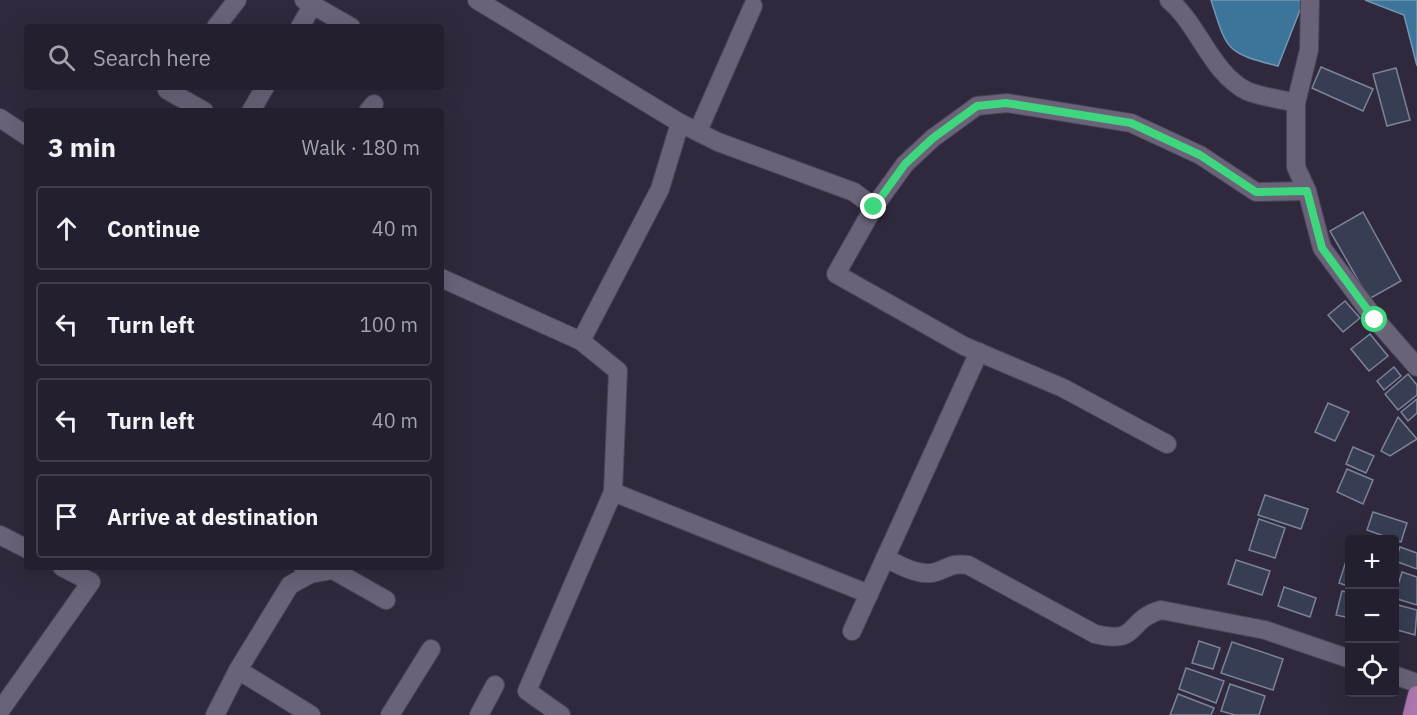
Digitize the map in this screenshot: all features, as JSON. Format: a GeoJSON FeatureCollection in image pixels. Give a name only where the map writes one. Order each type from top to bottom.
{"type":"FeatureCollection","features":[{"type":"Feature","properties":{"kind":"main road"},"geometry":{"type":"LineString","coordinates":[[1412,715],[1417,695]]}},
{"type":"Feature","properties":{"kind":"street"},"geometry":{"type":"LineString","coordinates":[[218,24],[237,0]]}},
{"type":"Feature","properties":{"kind":"street"},"geometry":{"type":"LineString","coordinates":[[477,0],[680,123],[718,141],[854,192],[874,207]]}},
{"type":"Feature","properties":{"kind":"street"},"geometry":{"type":"LineString","coordinates":[[1169,0],[1184,12],[1233,81],[1248,91],[1296,103]]}},
{"type":"Feature","properties":{"kind":"street"},"geometry":{"type":"LineString","coordinates":[[1310,0],[1309,50],[1296,103],[1296,167],[1307,191],[1322,248],[1375,320],[1417,367]]}},
{"type":"Feature","properties":{"kind":"street"},"geometry":{"type":"LineString","coordinates":[[301,24],[308,3],[346,24]]}},
{"type":"Feature","properties":{"kind":"street"},"geometry":{"type":"LineString","coordinates":[[698,131],[753,6]]}},
{"type":"Feature","properties":{"kind":"street"},"geometry":{"type":"LineString","coordinates":[[167,90],[199,108]]}},
{"type":"Feature","properties":{"kind":"street"},"geometry":{"type":"LineString","coordinates":[[253,108],[263,90]]}},
{"type":"Feature","properties":{"kind":"street"},"geometry":{"type":"LineString","coordinates":[[1167,444],[1063,388],[979,352],[836,274],[874,207],[905,164],[933,138],[977,106],[1006,103],[1131,123],[1200,155],[1256,192],[1307,191]]}},
{"type":"Feature","properties":{"kind":"street"},"geometry":{"type":"LineString","coordinates":[[0,118],[24,134]]}},
{"type":"Feature","properties":{"kind":"street"},"geometry":{"type":"LineString","coordinates":[[581,341],[660,189],[680,123]]}},
{"type":"Feature","properties":{"kind":"street"},"geometry":{"type":"LineString","coordinates":[[444,280],[581,341],[618,371],[613,492],[527,690],[561,715]]}},
{"type":"Feature","properties":{"kind":"street"},"geometry":{"type":"LineString","coordinates":[[852,631],[979,352]]}},
{"type":"Feature","properties":{"kind":"street"},"geometry":{"type":"LineString","coordinates":[[613,492],[869,594]]}},
{"type":"Feature","properties":{"kind":"street"},"geometry":{"type":"LineString","coordinates":[[0,535],[24,547]]}},
{"type":"Feature","properties":{"kind":"street"},"geometry":{"type":"LineString","coordinates":[[885,558],[923,573],[936,572],[951,563],[968,565],[1095,634],[1114,638],[1128,635],[1146,615],[1161,610],[1265,630],[1345,657]]}},
{"type":"Feature","properties":{"kind":"street"},"geometry":{"type":"LineString","coordinates":[[68,570],[91,582]]}},
{"type":"Feature","properties":{"kind":"street"},"geometry":{"type":"LineString","coordinates":[[7,710],[100,570]]}},
{"type":"Feature","properties":{"kind":"street"},"geometry":{"type":"LineString","coordinates":[[215,715],[238,670],[290,585],[306,571],[333,570],[386,600]]}},
{"type":"Feature","properties":{"kind":"street"},"geometry":{"type":"LineString","coordinates":[[390,715],[431,649]]}},
{"type":"Feature","properties":{"kind":"street"},"geometry":{"type":"LineString","coordinates":[[238,670],[311,715]]}},
{"type":"Feature","properties":{"kind":"street"},"geometry":{"type":"LineString","coordinates":[[1399,676],[1417,683]]}},
{"type":"Feature","properties":{"kind":"street"},"geometry":{"type":"LineString","coordinates":[[479,715],[495,685]]}},
{"type":"Feature","properties":{"kind":"water"},"geometry":{"type":"Polygon","coordinates":[[[1211,0],[1301,0],[1302,5],[1278,66],[1247,57],[1231,47],[1221,30],[1211,0]]]}},
{"type":"Feature","properties":{"kind":"water"},"geometry":{"type":"Polygon","coordinates":[[[1365,0],[1417,0],[1417,66],[1404,15],[1365,0]]]}},
{"type":"Feature","properties":{"kind":"building"},"geometry":{"type":"Polygon","coordinates":[[[1321,67],[1373,89],[1363,111],[1312,88],[1321,67]]]}},
{"type":"Feature","properties":{"kind":"building"},"geometry":{"type":"Polygon","coordinates":[[[1396,68],[1410,120],[1387,126],[1373,74],[1396,68]]]}},
{"type":"Feature","properties":{"kind":"building"},"geometry":{"type":"Polygon","coordinates":[[[1363,212],[1401,281],[1369,299],[1330,231],[1363,212]]]}},
{"type":"Feature","properties":{"kind":"building"},"geometry":{"type":"Polygon","coordinates":[[[1345,301],[1360,318],[1343,332],[1328,315],[1345,301]]]}},
{"type":"Feature","properties":{"kind":"building"},"geometry":{"type":"Polygon","coordinates":[[[1370,334],[1388,356],[1369,371],[1351,349],[1370,334]]]}},
{"type":"Feature","properties":{"kind":"building"},"geometry":{"type":"Polygon","coordinates":[[[1394,367],[1401,376],[1384,390],[1377,381],[1394,367]]]}},
{"type":"Feature","properties":{"kind":"building"},"geometry":{"type":"Polygon","coordinates":[[[1408,374],[1417,385],[1417,395],[1398,410],[1385,394],[1408,374]]]}},
{"type":"Feature","properties":{"kind":"building"},"geometry":{"type":"Polygon","coordinates":[[[1417,399],[1417,413],[1408,421],[1401,412],[1417,399]]]}},
{"type":"Feature","properties":{"kind":"building"},"geometry":{"type":"Polygon","coordinates":[[[1328,403],[1349,412],[1335,441],[1315,432],[1328,403]]]}},
{"type":"Feature","properties":{"kind":"building"},"geometry":{"type":"Polygon","coordinates":[[[1398,417],[1417,439],[1390,456],[1381,451],[1398,417]]]}},
{"type":"Feature","properties":{"kind":"building"},"geometry":{"type":"Polygon","coordinates":[[[1353,447],[1374,456],[1366,473],[1346,464],[1353,447]]]}},
{"type":"Feature","properties":{"kind":"building"},"geometry":{"type":"Polygon","coordinates":[[[1347,469],[1373,480],[1363,504],[1337,492],[1347,469]]]}},
{"type":"Feature","properties":{"kind":"building"},"geometry":{"type":"Polygon","coordinates":[[[1265,495],[1308,509],[1301,529],[1258,515],[1265,495]]]}},
{"type":"Feature","properties":{"kind":"building"},"geometry":{"type":"Polygon","coordinates":[[[1373,512],[1407,523],[1401,542],[1399,535],[1381,535],[1367,530],[1373,512]]]}},
{"type":"Feature","properties":{"kind":"building"},"geometry":{"type":"Polygon","coordinates":[[[1259,519],[1285,528],[1275,558],[1249,550],[1259,519]]]}},
{"type":"Feature","properties":{"kind":"building"},"geometry":{"type":"Polygon","coordinates":[[[1400,547],[1417,553],[1417,569],[1399,562],[1400,547]]]}},
{"type":"Feature","properties":{"kind":"building"},"geometry":{"type":"Polygon","coordinates":[[[1236,560],[1270,571],[1262,595],[1228,584],[1236,560]]]}},
{"type":"Feature","properties":{"kind":"building"},"geometry":{"type":"Polygon","coordinates":[[[1345,564],[1345,585],[1339,583],[1345,564]]]}},
{"type":"Feature","properties":{"kind":"building"},"geometry":{"type":"Polygon","coordinates":[[[1402,572],[1417,577],[1417,605],[1399,600],[1399,582],[1402,572]]]}},
{"type":"Feature","properties":{"kind":"building"},"geometry":{"type":"Polygon","coordinates":[[[1284,587],[1316,598],[1310,617],[1278,606],[1284,587]]]}},
{"type":"Feature","properties":{"kind":"building"},"geometry":{"type":"Polygon","coordinates":[[[1342,591],[1345,592],[1345,617],[1336,615],[1342,591]]]}},
{"type":"Feature","properties":{"kind":"building"},"geometry":{"type":"Polygon","coordinates":[[[1399,605],[1417,610],[1415,635],[1399,630],[1399,605]]]}},
{"type":"Feature","properties":{"kind":"building"},"geometry":{"type":"Polygon","coordinates":[[[1199,641],[1220,648],[1213,669],[1192,663],[1199,641]]]}},
{"type":"Feature","properties":{"kind":"building"},"geometry":{"type":"Polygon","coordinates":[[[1232,642],[1283,659],[1273,690],[1221,673],[1232,642]]]}},
{"type":"Feature","properties":{"kind":"building"},"geometry":{"type":"Polygon","coordinates":[[[1186,668],[1224,681],[1216,703],[1179,689],[1186,668]]]}},
{"type":"Feature","properties":{"kind":"building"},"geometry":{"type":"Polygon","coordinates":[[[1230,684],[1265,696],[1259,715],[1235,715],[1221,711],[1230,684]]]}},
{"type":"Feature","properties":{"kind":"building"},"geometry":{"type":"Polygon","coordinates":[[[1178,694],[1214,708],[1211,715],[1170,715],[1178,694]]]}},
{"type":"Feature","properties":{"kind":"route"},"geometry":{"type":"LineString","coordinates":[[874,207],[905,164],[933,138],[977,106],[1006,103],[1131,123],[1200,155],[1256,192],[1307,191],[1322,248],[1375,320]]}}]}
